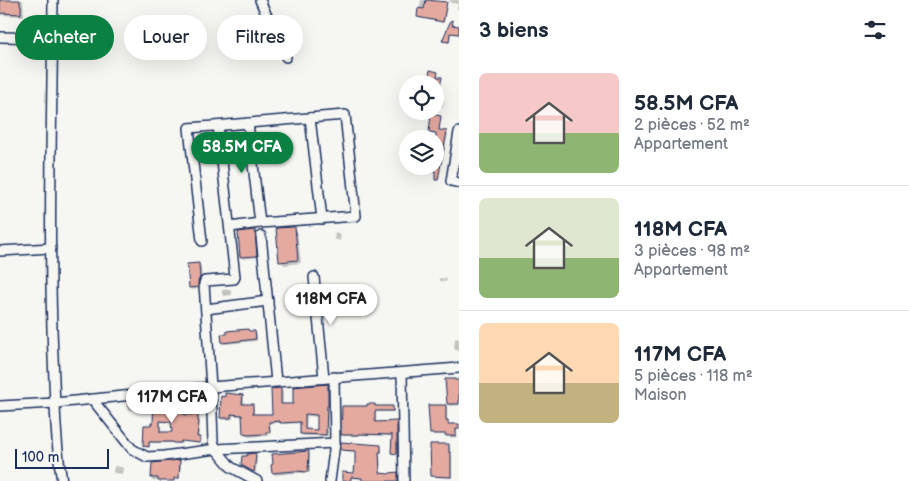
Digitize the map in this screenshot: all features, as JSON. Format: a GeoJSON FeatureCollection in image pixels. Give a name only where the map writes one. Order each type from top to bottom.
{"type":"FeatureCollection","features":[{"type":"Feature","properties":{"kind":"street"},"geometry":{"type":"LineString","coordinates":[[53,0],[53,15]]}},
{"type":"Feature","properties":{"kind":"street"},"geometry":{"type":"LineString","coordinates":[[260,0],[266,15]]}},
{"type":"Feature","properties":{"kind":"street"},"geometry":{"type":"LineString","coordinates":[[0,37],[15,37]]}},
{"type":"Feature","properties":{"kind":"street"},"geometry":{"type":"LineString","coordinates":[[53,60],[52,324],[58,456],[62,481]]}},
{"type":"Feature","properties":{"kind":"street"},"geometry":{"type":"LineString","coordinates":[[202,241],[189,128],[345,115],[356,216],[230,227]]}},
{"type":"Feature","properties":{"kind":"street"},"geometry":{"type":"LineString","coordinates":[[310,118],[322,219]]}},
{"type":"Feature","properties":{"kind":"street"},"geometry":{"type":"LineString","coordinates":[[248,123],[260,223]]}},
{"type":"Feature","properties":{"kind":"street"},"geometry":{"type":"LineString","coordinates":[[218,126],[235,277],[234,279],[205,281],[204,284],[213,441],[216,449],[231,467],[257,481]]}},
{"type":"Feature","properties":{"kind":"street"},"geometry":{"type":"LineString","coordinates":[[459,132],[451,181],[459,183]]}},
{"type":"Feature","properties":{"kind":"street"},"geometry":{"type":"LineString","coordinates":[[261,236],[276,381]]}},
{"type":"Feature","properties":{"kind":"street"},"geometry":{"type":"LineString","coordinates":[[0,251],[51,248]]}},
{"type":"Feature","properties":{"kind":"street"},"geometry":{"type":"LineString","coordinates":[[314,277],[324,378]]}},
{"type":"Feature","properties":{"kind":"street"},"geometry":{"type":"LineString","coordinates":[[206,309],[268,301]]}},
{"type":"Feature","properties":{"kind":"street"},"geometry":{"type":"LineString","coordinates":[[0,406],[55,403],[276,381],[459,368]]}},
{"type":"Feature","properties":{"kind":"street"},"geometry":{"type":"LineString","coordinates":[[402,373],[404,481]]}},
{"type":"Feature","properties":{"kind":"street"},"geometry":{"type":"LineString","coordinates":[[330,481],[335,443],[334,377]]}},
{"type":"Feature","properties":{"kind":"street"},"geometry":{"type":"LineString","coordinates":[[92,399],[132,450],[146,457],[216,449],[335,443]]}},
{"type":"Feature","properties":{"kind":"building"},"geometry":{"type":"Polygon","coordinates":[[[0,0],[20,0],[21,14],[0,13],[0,0]]]}},
{"type":"Feature","properties":{"kind":"building"},"geometry":{"type":"Polygon","coordinates":[[[426,0],[447,2],[443,22],[417,17],[418,8],[424,9],[426,0]]]}},
{"type":"Feature","properties":{"kind":"building"},"geometry":{"type":"Polygon","coordinates":[[[451,20],[453,21],[452,25],[459,26],[459,34],[450,33],[449,42],[442,41],[451,20]]]}},
{"type":"Feature","properties":{"kind":"building"},"geometry":{"type":"Polygon","coordinates":[[[430,70],[438,72],[437,75],[429,75],[430,70]]]}},
{"type":"Feature","properties":{"kind":"building"},"geometry":{"type":"Polygon","coordinates":[[[430,120],[440,120],[439,130],[429,130],[430,120]]]}},
{"type":"Feature","properties":{"kind":"building"},"geometry":{"type":"Polygon","coordinates":[[[444,131],[447,131],[444,147],[444,131]]]}},
{"type":"Feature","properties":{"kind":"building"},"geometry":{"type":"Polygon","coordinates":[[[435,175],[439,175],[438,180],[435,180],[435,175]]]}},
{"type":"Feature","properties":{"kind":"building"},"geometry":{"type":"Polygon","coordinates":[[[295,227],[298,260],[279,262],[276,228],[295,227]]]}},
{"type":"Feature","properties":{"kind":"building"},"geometry":{"type":"Polygon","coordinates":[[[255,230],[257,256],[240,257],[238,232],[255,230]]]}},
{"type":"Feature","properties":{"kind":"building"},"geometry":{"type":"Polygon","coordinates":[[[199,263],[200,277],[198,287],[189,288],[187,264],[199,263]]]}},
{"type":"Feature","properties":{"kind":"building"},"geometry":{"type":"Polygon","coordinates":[[[248,329],[249,331],[255,331],[256,339],[222,343],[221,334],[227,334],[227,331],[248,329]]]}},
{"type":"Feature","properties":{"kind":"building"},"geometry":{"type":"Polygon","coordinates":[[[445,379],[459,380],[459,404],[447,404],[445,379]]]}},
{"type":"Feature","properties":{"kind":"building"},"geometry":{"type":"Polygon","coordinates":[[[328,384],[326,435],[300,434],[300,422],[280,423],[280,421],[269,422],[270,432],[266,432],[266,434],[246,435],[246,433],[243,434],[242,415],[231,414],[231,418],[220,418],[221,396],[225,397],[225,393],[243,395],[242,404],[253,404],[253,414],[272,414],[271,389],[281,388],[281,404],[293,404],[293,387],[328,384]],[[305,414],[305,429],[317,430],[317,415],[305,414]]]}},
{"type":"Feature","properties":{"kind":"building"},"geometry":{"type":"Polygon","coordinates":[[[184,396],[184,415],[198,414],[197,437],[200,437],[200,443],[181,441],[181,443],[149,442],[149,447],[143,446],[144,425],[151,425],[153,423],[154,399],[173,402],[173,397],[184,396]],[[160,421],[160,432],[172,432],[171,422],[160,421]]]}},
{"type":"Feature","properties":{"kind":"building"},"geometry":{"type":"Polygon","coordinates":[[[367,404],[393,406],[393,411],[375,411],[375,422],[397,421],[397,454],[391,453],[392,435],[341,435],[342,406],[367,406],[367,404]]]}},
{"type":"Feature","properties":{"kind":"building"},"geometry":{"type":"Polygon","coordinates":[[[428,405],[446,405],[446,420],[448,420],[448,424],[459,424],[459,429],[456,429],[456,436],[430,434],[428,405]]]}},
{"type":"Feature","properties":{"kind":"building"},"geometry":{"type":"Polygon","coordinates":[[[341,442],[381,445],[381,452],[379,452],[380,473],[398,472],[398,481],[362,481],[362,478],[351,477],[350,481],[342,481],[342,472],[354,473],[355,451],[341,450],[341,442]]]}},
{"type":"Feature","properties":{"kind":"building"},"geometry":{"type":"Polygon","coordinates":[[[430,444],[449,444],[451,477],[431,476],[430,444]]]}},
{"type":"Feature","properties":{"kind":"building"},"geometry":{"type":"Polygon","coordinates":[[[309,451],[308,472],[272,473],[272,454],[309,451]]]}},
{"type":"Feature","properties":{"kind":"building"},"geometry":{"type":"Polygon","coordinates":[[[255,453],[254,472],[241,465],[242,456],[255,453]]]}},
{"type":"Feature","properties":{"kind":"building"},"geometry":{"type":"Polygon","coordinates":[[[180,460],[179,478],[174,478],[174,481],[158,481],[158,478],[151,478],[152,463],[180,460]]]}}]}
